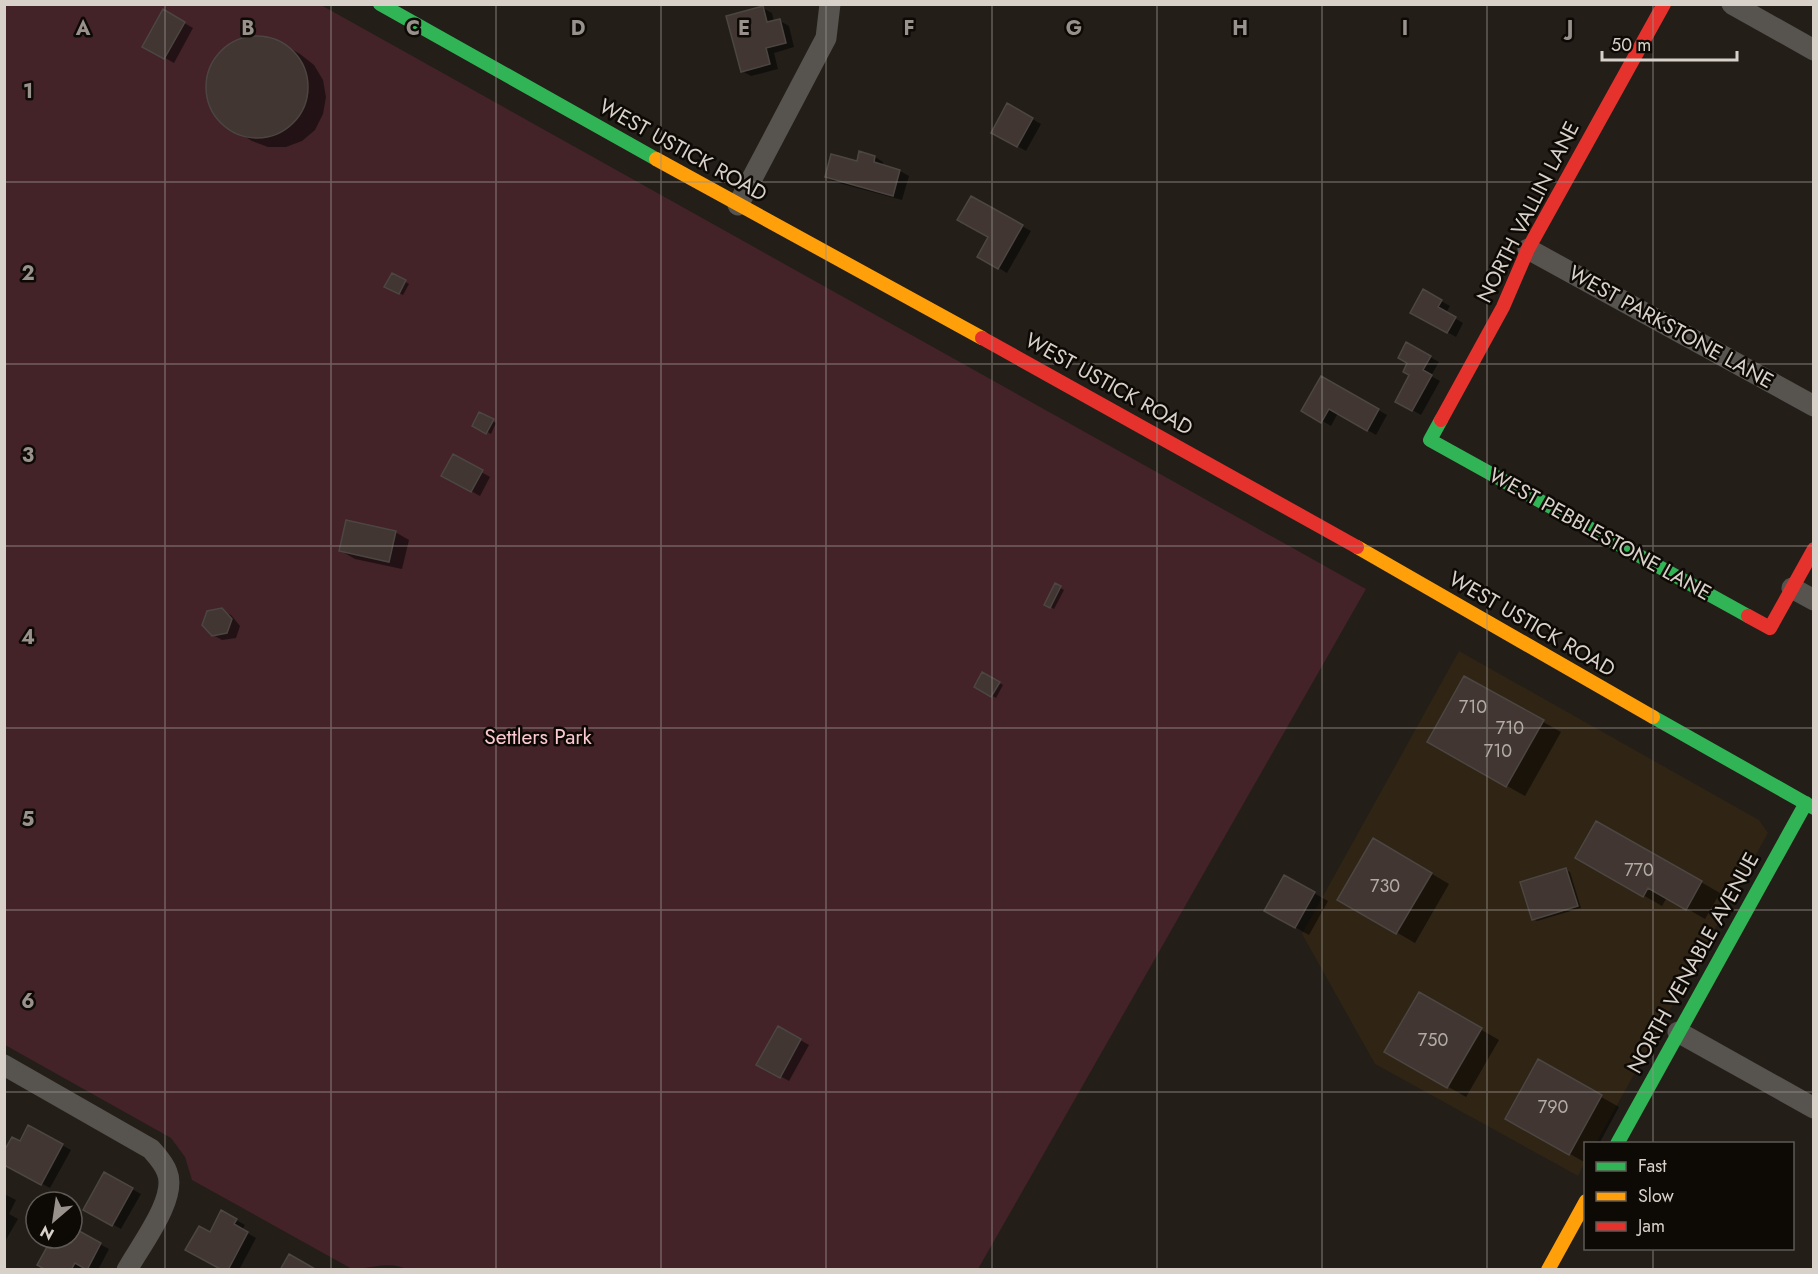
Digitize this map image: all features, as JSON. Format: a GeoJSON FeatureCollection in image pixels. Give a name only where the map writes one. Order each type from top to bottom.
{"type":"FeatureCollection","features":[{"type":"Feature","properties":{"kind":"main road","name":"WEST USTICK ROAD"},"geometry":{"type":"LineString","coordinates":[[380,4],[738,205],[1320,525],[1595,685],[1811,802]]}},
{"type":"Feature","properties":{"kind":"main road","name":"NORTH VALLIN LANE"},"geometry":{"type":"LineString","coordinates":[[1430,440],[1503,307],[1528,249],[1664,4]]}},
{"type":"Feature","properties":{"kind":"main road","name":"WEST PEBBLESTONE LANE"},"geometry":{"type":"LineString","coordinates":[[1430,440],[1770,628],[1792,588]]}},
{"type":"Feature","properties":{"kind":"main road"},"geometry":{"type":"LineString","coordinates":[[1792,588],[1814,549]]}},
{"type":"Feature","properties":{"kind":"main road","name":"NORTH VENABLE AVENUE"},"geometry":{"type":"LineString","coordinates":[[1618,1142],[1678,1032],[1811,802]]}},
{"type":"Feature","properties":{"kind":"main road"},"geometry":{"type":"LineString","coordinates":[[1548,1269],[1584,1205]]}},
{"type":"Feature","properties":{"kind":"street"},"geometry":{"type":"LineString","coordinates":[[738,205],[826,38],[830,4]]}},
{"type":"Feature","properties":{"kind":"street"},"geometry":{"type":"LineString","coordinates":[[1732,4],[1814,50]]}},
{"type":"Feature","properties":{"kind":"street","name":"WEST PARKSTONE LANE"},"geometry":{"type":"LineString","coordinates":[[1528,249],[1814,406]]}},
{"type":"Feature","properties":{"kind":"street"},"geometry":{"type":"LineString","coordinates":[[1792,588],[1814,600]]}},
{"type":"Feature","properties":{"kind":"street"},"geometry":{"type":"LineString","coordinates":[[1678,1032],[1814,1108]]}},
{"type":"Feature","properties":{"kind":"street"},"geometry":{"type":"LineString","coordinates":[[6,1068],[151,1149],[161,1161],[168,1174],[170,1188],[166,1202],[127,1269]]}},
{"type":"Feature","properties":{"kind":"shaded area"},"geometry":{"type":"Polygon","coordinates":[[[1459,651],[1759,820],[1768,833],[1597,1142],[1584,1142],[1584,1164],[1578,1176],[1375,1064],[1302,934],[1459,651]]]}},
{"type":"Feature","properties":{"kind":"green space","name":"Settlers Park"},"geometry":{"type":"Polygon","coordinates":[[[5,5],[321,5],[1366,589],[978,1269],[408,1270],[387,1265],[352,1269],[192,1180],[185,1157],[171,1138],[5,1045],[5,5]]]}},
{"type":"Feature","properties":{"kind":"building"},"geometry":{"type":"Polygon","coordinates":[[[763,6],[767,22],[780,19],[786,43],[766,48],[770,64],[741,72],[726,16],[763,6]]]}},
{"type":"Feature","properties":{"kind":"building"},"geometry":{"type":"Polygon","coordinates":[[[163,9],[185,22],[164,59],[142,47],[163,9]]]}},
{"type":"Feature","properties":{"kind":"building"},"geometry":{"type":"Polygon","coordinates":[[[257,36],[277,40],[293,51],[304,67],[308,87],[304,107],[293,123],[277,134],[257,138],[237,134],[221,123],[210,107],[206,87],[210,67],[221,51],[237,40],[257,36]]]}},
{"type":"Feature","properties":{"kind":"building"},"geometry":{"type":"Polygon","coordinates":[[[1007,103],[1033,118],[1017,147],[991,133],[1007,103]]]}},
{"type":"Feature","properties":{"kind":"building"},"geometry":{"type":"Polygon","coordinates":[[[859,151],[875,156],[874,162],[900,170],[893,196],[825,177],[831,154],[857,161],[859,151]]]}},
{"type":"Feature","properties":{"kind":"building"},"geometry":{"type":"Polygon","coordinates":[[[971,196],[1023,225],[998,269],[977,257],[988,237],[957,220],[971,196]]]}},
{"type":"Feature","properties":{"kind":"building"},"geometry":{"type":"Polygon","coordinates":[[[392,273],[406,280],[399,294],[384,287],[392,273]]]}},
{"type":"Feature","properties":{"kind":"building"},"geometry":{"type":"Polygon","coordinates":[[[1423,289],[1442,300],[1438,307],[1456,317],[1447,333],[1410,313],[1423,289]]]}},
{"type":"Feature","properties":{"kind":"building"},"geometry":{"type":"Polygon","coordinates":[[[1406,342],[1431,356],[1423,370],[1432,375],[1412,411],[1395,402],[1409,375],[1403,372],[1407,363],[1398,358],[1406,342]]]}},
{"type":"Feature","properties":{"kind":"building"},"geometry":{"type":"Polygon","coordinates":[[[1321,376],[1379,409],[1367,431],[1329,409],[1321,423],[1301,411],[1321,376]]]}},
{"type":"Feature","properties":{"kind":"building"},"geometry":{"type":"Polygon","coordinates":[[[479,412],[494,419],[486,434],[472,426],[479,412]]]}},
{"type":"Feature","properties":{"kind":"building"},"geometry":{"type":"Polygon","coordinates":[[[453,454],[483,470],[471,492],[441,476],[453,454]]]}},
{"type":"Feature","properties":{"kind":"building"},"geometry":{"type":"Polygon","coordinates":[[[346,520],[396,531],[389,562],[339,551],[346,520]]]}},
{"type":"Feature","properties":{"kind":"building"},"geometry":{"type":"Polygon","coordinates":[[[1055,583],[1061,586],[1050,608],[1044,605],[1055,583]]]}},
{"type":"Feature","properties":{"kind":"building"},"geometry":{"type":"Polygon","coordinates":[[[222,608],[232,619],[227,633],[212,636],[202,625],[207,611],[222,608]]]}},
{"type":"Feature","properties":{"kind":"building"},"geometry":{"type":"Polygon","coordinates":[[[982,672],[1000,682],[991,697],[974,687],[982,672]]]}},
{"type":"Feature","properties":{"kind":"building"},"geometry":{"type":"Polygon","coordinates":[[[1464,676],[1544,720],[1506,787],[1427,742],[1464,676]]]}},
{"type":"Feature","properties":{"kind":"building"},"geometry":{"type":"Polygon","coordinates":[[[1596,821],[1702,881],[1686,910],[1648,888],[1643,897],[1575,858],[1596,821]]]}},
{"type":"Feature","properties":{"kind":"building"},"geometry":{"type":"Polygon","coordinates":[[[1373,838],[1432,873],[1396,934],[1337,900],[1373,838]]]}},
{"type":"Feature","properties":{"kind":"building"},"geometry":{"type":"Polygon","coordinates":[[[1566,868],[1578,906],[1532,920],[1520,882],[1566,868]]]}},
{"type":"Feature","properties":{"kind":"building"},"geometry":{"type":"Polygon","coordinates":[[[1284,875],[1315,892],[1295,928],[1264,911],[1284,875]]]}},
{"type":"Feature","properties":{"kind":"building"},"geometry":{"type":"Polygon","coordinates":[[[1419,992],[1482,1028],[1447,1088],[1384,1052],[1419,992]]]}},
{"type":"Feature","properties":{"kind":"building"},"geometry":{"type":"Polygon","coordinates":[[[778,1026],[801,1039],[780,1078],[756,1065],[778,1026]]]}},
{"type":"Feature","properties":{"kind":"building"},"geometry":{"type":"Polygon","coordinates":[[[1538,1059],[1602,1095],[1569,1155],[1505,1119],[1538,1059]]]}},
{"type":"Feature","properties":{"kind":"building"},"geometry":{"type":"Polygon","coordinates":[[[28,1125],[63,1144],[41,1185],[4,1165],[4,1151],[12,1137],[20,1141],[28,1125]]]}},
{"type":"Feature","properties":{"kind":"building"},"geometry":{"type":"Polygon","coordinates":[[[104,1172],[133,1188],[112,1226],[84,1211],[104,1172]]]}},
{"type":"Feature","properties":{"kind":"building"},"geometry":{"type":"Polygon","coordinates":[[[221,1210],[237,1219],[234,1224],[248,1232],[228,1270],[222,1270],[185,1250],[199,1226],[210,1232],[221,1210]]]}},
{"type":"Feature","properties":{"kind":"building"},"geometry":{"type":"Polygon","coordinates":[[[84,1234],[101,1243],[87,1270],[75,1263],[71,1270],[46,1270],[37,1265],[45,1250],[84,1250],[84,1234]]]}},
{"type":"Feature","properties":{"kind":"building"},"geometry":{"type":"Polygon","coordinates":[[[289,1254],[317,1270],[280,1270],[289,1254]]]}},
{"type":"Feature","properties":{"kind":"traffic: fast"},"geometry":{"type":"LineString","coordinates":[[380,4],[656,159]]}},
{"type":"Feature","properties":{"kind":"traffic: fast"},"geometry":{"type":"LineString","coordinates":[[1441,420],[1430,440],[1748,616]]}},
{"type":"Feature","properties":{"kind":"traffic: fast"},"geometry":{"type":"LineString","coordinates":[[1653,717],[1814,808]]}},
{"type":"Feature","properties":{"kind":"traffic: fast"},"geometry":{"type":"LineString","coordinates":[[1618,1142],[1806,803]]}},
{"type":"Feature","properties":{"kind":"traffic: slow"},"geometry":{"type":"LineString","coordinates":[[656,159],[982,338]]}},
{"type":"Feature","properties":{"kind":"traffic: slow"},"geometry":{"type":"LineString","coordinates":[[1357,547],[1653,717]]}},
{"type":"Feature","properties":{"kind":"traffic: slow"},"geometry":{"type":"LineString","coordinates":[[1548,1270],[1584,1205]]}},
{"type":"Feature","properties":{"kind":"traffic: jam"},"geometry":{"type":"LineString","coordinates":[[1441,420],[1503,307],[1528,249],[1664,4]]}},
{"type":"Feature","properties":{"kind":"traffic: jam"},"geometry":{"type":"LineString","coordinates":[[982,338],[1357,547]]}},
{"type":"Feature","properties":{"kind":"traffic: jam"},"geometry":{"type":"LineString","coordinates":[[1748,616],[1770,628],[1814,549]]}}]}
